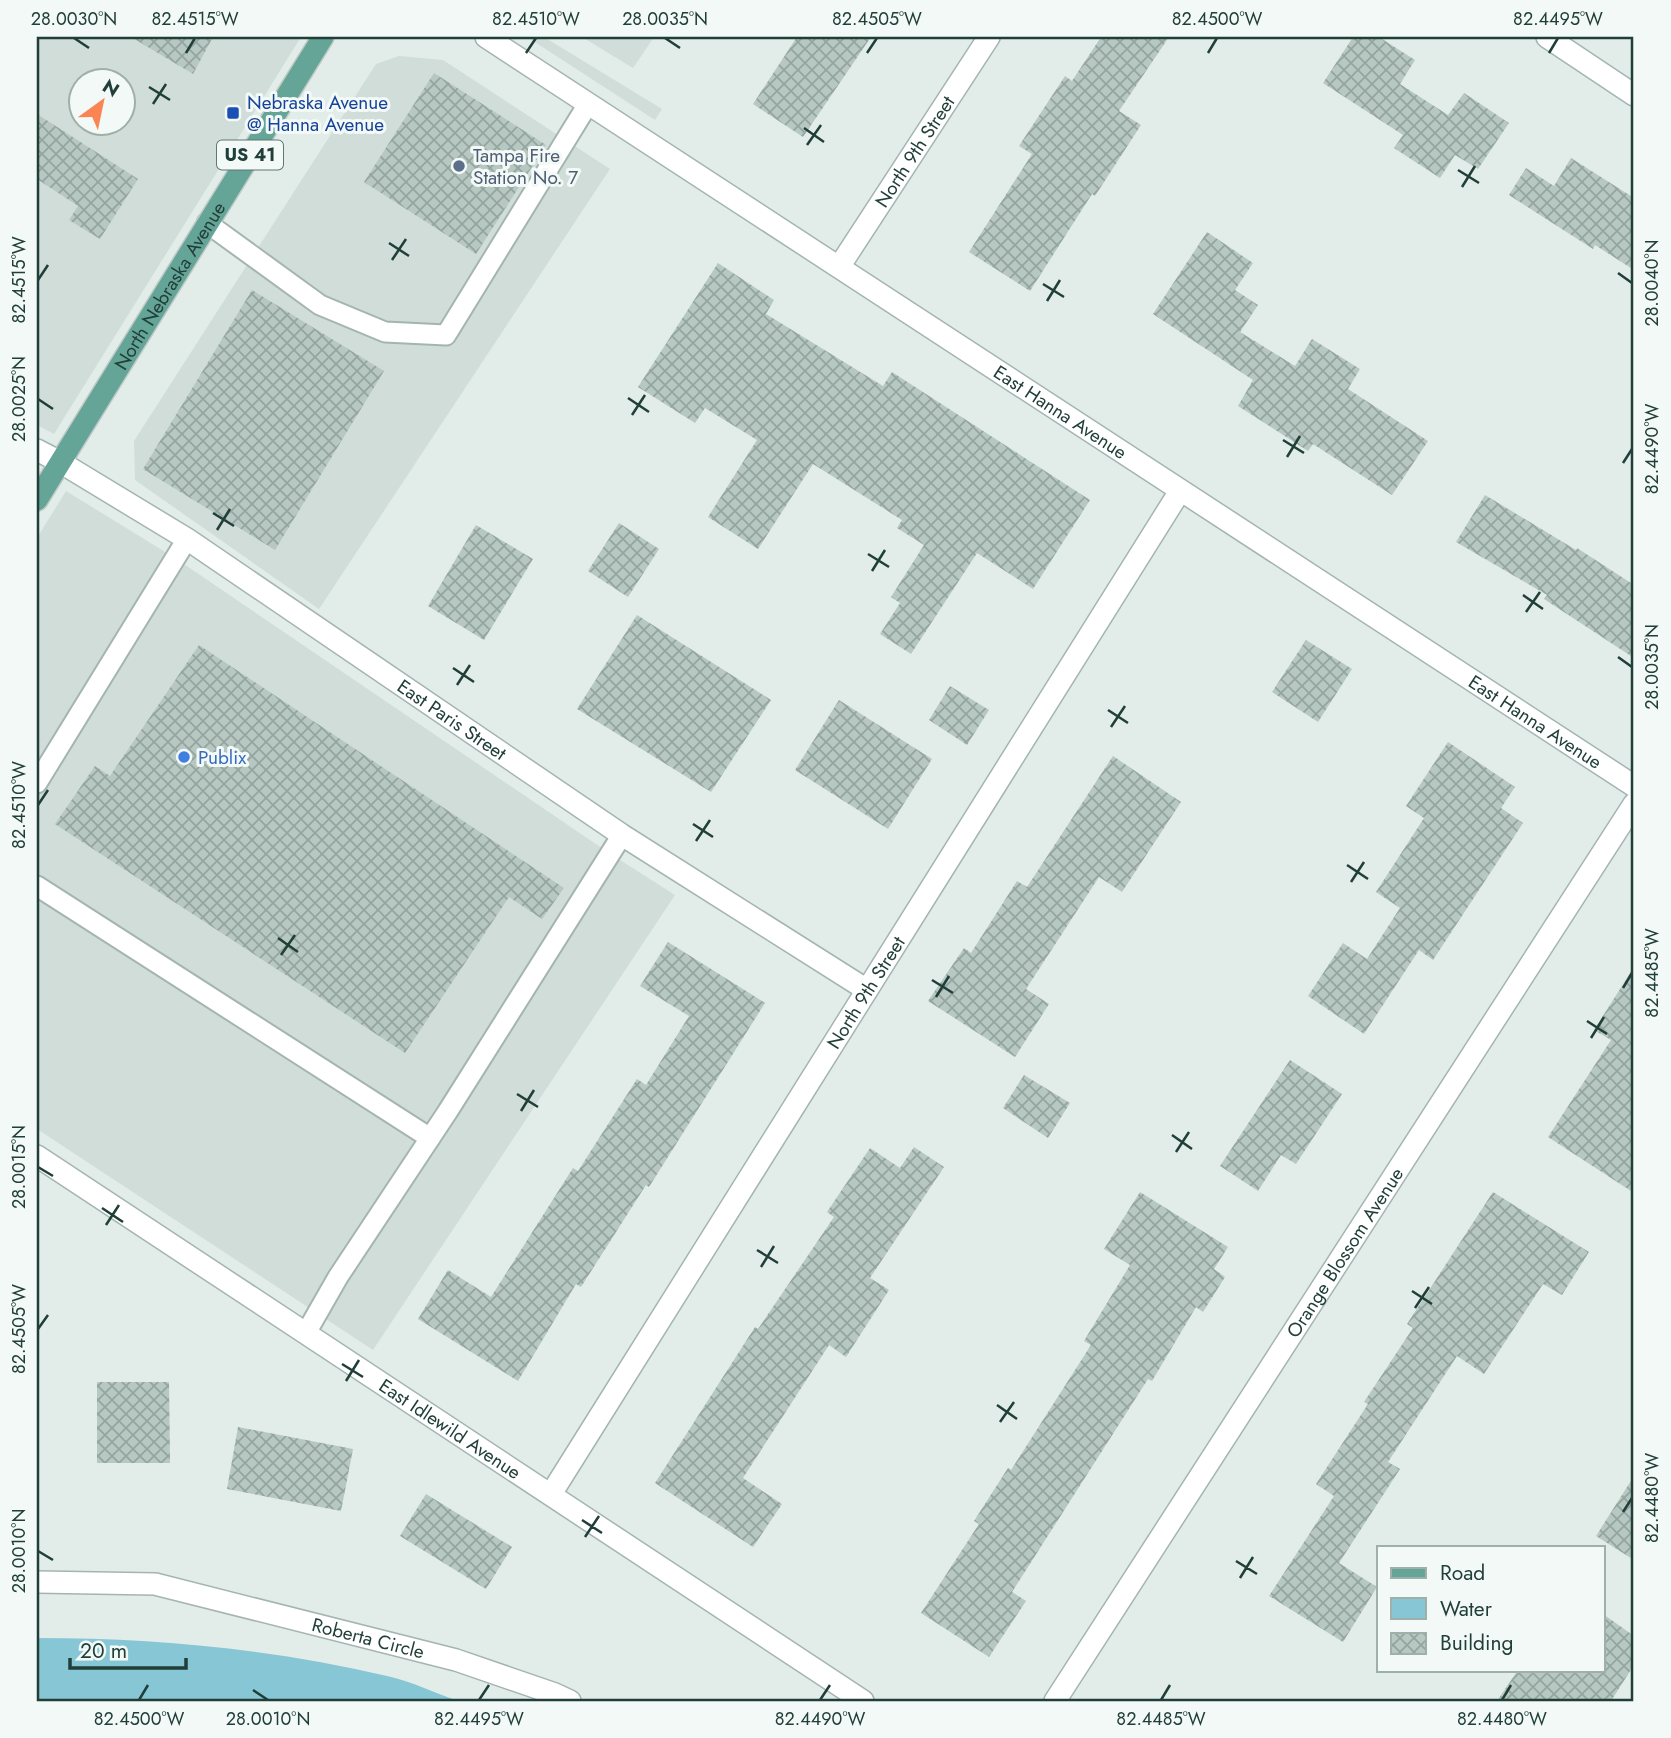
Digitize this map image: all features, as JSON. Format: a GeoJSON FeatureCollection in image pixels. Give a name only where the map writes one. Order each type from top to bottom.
{"type":"FeatureCollection","features":[{"type":"Feature","properties":{"kind":"main road","name":"North Nebraska Avenue"},"geometry":{"type":"LineString","coordinates":[[37,499],[323,37]]}},
{"type":"Feature","properties":{"kind":"street","name":"East Hanna Avenue"},"geometry":{"type":"LineString","coordinates":[[486,37],[1634,786]]}},
{"type":"Feature","properties":{"kind":"street","name":"North 9th Street"},"geometry":{"type":"LineString","coordinates":[[839,267],[989,37]]}},
{"type":"Feature","properties":{"kind":"street"},"geometry":{"type":"LineString","coordinates":[[1547,37],[1634,95]]}},
{"type":"Feature","properties":{"kind":"street","name":"East Paris Street"},"geometry":{"type":"LineString","coordinates":[[37,450],[187,539],[622,835],[867,990]]}},
{"type":"Feature","properties":{"kind":"street","name":"North 9th Street"},"geometry":{"type":"LineString","coordinates":[[551,1494],[1180,491]]}},
{"type":"Feature","properties":{"kind":"street","name":"Orange Blossom Avenue"},"geometry":{"type":"LineString","coordinates":[[1055,1701],[1634,804]]}},
{"type":"Feature","properties":{"kind":"street","name":"East Idlewild Avenue"},"geometry":{"type":"LineString","coordinates":[[37,1156],[863,1701]]}},
{"type":"Feature","properties":{"kind":"street","name":"Roberta Circle"},"geometry":{"type":"LineString","coordinates":[[37,1582],[155,1584],[456,1660],[570,1701]]}},
{"type":"Feature","properties":{"kind":"lane"},"geometry":{"type":"LineString","coordinates":[[207,223],[320,305],[385,332],[446,335],[588,104]]}},
{"type":"Feature","properties":{"kind":"lane"},"geometry":{"type":"LineString","coordinates":[[37,783],[187,539]]}},
{"type":"Feature","properties":{"kind":"lane"},"geometry":{"type":"LineString","coordinates":[[306,1333],[338,1277],[430,1138],[622,835]]}},
{"type":"Feature","properties":{"kind":"lane"},"geometry":{"type":"LineString","coordinates":[[37,886],[430,1138]]}},
{"type":"Feature","properties":{"kind":"shaded area"},"geometry":{"type":"Polygon","coordinates":[[[37,37],[301,37],[54,434],[37,425],[37,37]]]}},
{"type":"Feature","properties":{"kind":"shaded area"},"geometry":{"type":"Polygon","coordinates":[[[527,37],[544,37],[662,109],[655,120],[527,37]]]}},
{"type":"Feature","properties":{"kind":"shaded area"},"geometry":{"type":"Polygon","coordinates":[[[582,37],[654,37],[633,68],[582,37]]]}},
{"type":"Feature","properties":{"kind":"shaded area"},"geometry":{"type":"Polygon","coordinates":[[[399,56],[443,60],[610,169],[319,609],[135,480],[134,441],[376,64],[399,56]]]}},
{"type":"Feature","properties":{"kind":"shaded area"},"geometry":{"type":"Polygon","coordinates":[[[66,491],[175,558],[675,895],[373,1350],[37,1129],[37,538],[66,491]]]}},
{"type":"Feature","properties":{"kind":"water"},"geometry":{"type":"Polygon","coordinates":[[[37,1638],[125,1640],[257,1652],[396,1678],[458,1701],[37,1701],[37,1638]]]}},
{"type":"Feature","properties":{"kind":"building"},"geometry":{"type":"Polygon","coordinates":[[[131,37],[213,37],[193,74],[131,37]]]}},
{"type":"Feature","properties":{"kind":"building"},"geometry":{"type":"Polygon","coordinates":[[[797,37],[871,37],[803,137],[753,104],[797,37]]]}},
{"type":"Feature","properties":{"kind":"building"},"geometry":{"type":"Polygon","coordinates":[[[1101,37],[1169,37],[1119,111],[1141,125],[1095,196],[1092,194],[1030,291],[969,252],[1032,154],[1019,146],[1065,76],[1072,81],[1101,37]]]}},
{"type":"Feature","properties":{"kind":"building"},"geometry":{"type":"Polygon","coordinates":[[[1353,37],[1379,37],[1415,60],[1400,84],[1448,115],[1464,93],[1509,123],[1478,169],[1455,155],[1440,178],[1394,148],[1403,135],[1323,83],[1353,37]]]}},
{"type":"Feature","properties":{"kind":"building"},"geometry":{"type":"Polygon","coordinates":[[[434,73],[546,145],[476,254],[364,182],[434,73]]]}},
{"type":"Feature","properties":{"kind":"building"},"geometry":{"type":"Polygon","coordinates":[[[37,114],[66,133],[66,136],[71,136],[138,179],[100,239],[69,220],[78,206],[37,179],[37,114]]]}},
{"type":"Feature","properties":{"kind":"building"},"geometry":{"type":"Polygon","coordinates":[[[1571,158],[1634,198],[1634,270],[1595,245],[1593,249],[1509,195],[1526,168],[1554,186],[1571,158]]]}},
{"type":"Feature","properties":{"kind":"building"},"geometry":{"type":"Polygon","coordinates":[[[1207,232],[1253,263],[1235,290],[1258,305],[1240,332],[1295,366],[1312,339],[1360,369],[1348,389],[1428,441],[1392,495],[1313,444],[1308,451],[1238,406],[1253,380],[1153,314],[1207,232]]]}},
{"type":"Feature","properties":{"kind":"building"},"geometry":{"type":"Polygon","coordinates":[[[718,263],[774,300],[766,314],[883,386],[892,372],[1090,500],[1033,589],[977,553],[911,654],[880,634],[900,603],[891,597],[924,545],[897,528],[902,520],[813,464],[758,549],[708,517],[757,440],[705,408],[695,423],[638,387],[718,263]]]}},
{"type":"Feature","properties":{"kind":"building"},"geometry":{"type":"Polygon","coordinates":[[[252,290],[384,371],[275,550],[143,469],[252,290]]]}},
{"type":"Feature","properties":{"kind":"building"},"geometry":{"type":"Polygon","coordinates":[[[1485,495],[1576,550],[1577,548],[1634,585],[1634,658],[1544,599],[1547,595],[1456,542],[1485,495]]]}},
{"type":"Feature","properties":{"kind":"building"},"geometry":{"type":"Polygon","coordinates":[[[619,523],[659,549],[628,597],[588,571],[619,523]]]}},
{"type":"Feature","properties":{"kind":"building"},"geometry":{"type":"Polygon","coordinates":[[[476,525],[533,559],[484,640],[428,606],[476,525]]]}},
{"type":"Feature","properties":{"kind":"building"},"geometry":{"type":"Polygon","coordinates":[[[637,615],[771,700],[711,792],[577,709],[637,615]]]}},
{"type":"Feature","properties":{"kind":"building"},"geometry":{"type":"Polygon","coordinates":[[[1306,640],[1352,669],[1318,722],[1272,692],[1306,640]]]}},
{"type":"Feature","properties":{"kind":"building"},"geometry":{"type":"Polygon","coordinates":[[[199,645],[564,888],[542,919],[509,897],[405,1053],[55,824],[95,766],[110,776],[199,645]]]}},
{"type":"Feature","properties":{"kind":"building"},"geometry":{"type":"Polygon","coordinates":[[[950,686],[989,710],[967,745],[929,720],[950,686]]]}},
{"type":"Feature","properties":{"kind":"building"},"geometry":{"type":"Polygon","coordinates":[[[839,700],[932,759],[888,829],[795,770],[839,700]]]}},
{"type":"Feature","properties":{"kind":"building"},"geometry":{"type":"Polygon","coordinates":[[[1448,742],[1515,787],[1501,808],[1523,823],[1433,960],[1419,950],[1364,1034],[1308,996],[1343,943],[1367,959],[1400,908],[1376,892],[1424,818],[1406,806],[1448,742]]]}},
{"type":"Feature","properties":{"kind":"building"},"geometry":{"type":"Polygon","coordinates":[[[1113,756],[1181,802],[1122,892],[1099,877],[1026,989],[1049,1004],[1015,1057],[928,1001],[964,948],[971,953],[1017,881],[1027,887],[1113,756]]]}},
{"type":"Feature","properties":{"kind":"building"},"geometry":{"type":"Polygon","coordinates":[[[668,942],[765,1003],[649,1187],[646,1185],[581,1287],[576,1284],[518,1381],[418,1319],[448,1270],[491,1297],[573,1168],[578,1171],[637,1079],[646,1085],[689,1016],[640,986],[668,942]]]}},
{"type":"Feature","properties":{"kind":"building"},"geometry":{"type":"Polygon","coordinates":[[[1634,967],[1634,1193],[1548,1137],[1611,1040],[1594,1030],[1634,967]]]}},
{"type":"Feature","properties":{"kind":"building"},"geometry":{"type":"Polygon","coordinates":[[[1290,1060],[1342,1094],[1296,1164],[1281,1155],[1258,1191],[1220,1166],[1290,1060]]]}},
{"type":"Feature","properties":{"kind":"building"},"geometry":{"type":"Polygon","coordinates":[[[1024,1075],[1070,1103],[1048,1138],[1003,1108],[1024,1075]]]}},
{"type":"Feature","properties":{"kind":"building"},"geometry":{"type":"Polygon","coordinates":[[[914,1147],[944,1167],[870,1278],[889,1290],[846,1357],[829,1345],[743,1478],[782,1504],[753,1547],[655,1483],[755,1327],[758,1329],[834,1217],[827,1212],[870,1148],[900,1168],[914,1147]]]}},
{"type":"Feature","properties":{"kind":"building"},"geometry":{"type":"Polygon","coordinates":[[[1140,1192],[1228,1247],[1214,1269],[1225,1277],[1203,1312],[1196,1307],[1152,1381],[1148,1379],[1012,1592],[1026,1601],[989,1657],[921,1613],[979,1524],[974,1521],[1008,1468],[1011,1470],[1091,1345],[1084,1341],[1130,1265],[1104,1249],[1140,1192]]]}},
{"type":"Feature","properties":{"kind":"building"},"geometry":{"type":"Polygon","coordinates":[[[1493,1192],[1589,1252],[1562,1295],[1543,1284],[1484,1374],[1457,1356],[1388,1462],[1400,1469],[1339,1563],[1377,1587],[1343,1642],[1269,1596],[1334,1496],[1316,1484],[1368,1404],[1364,1402],[1413,1328],[1407,1324],[1493,1192]]]}},
{"type":"Feature","properties":{"kind":"building"},"geometry":{"type":"Polygon","coordinates":[[[97,1382],[169,1382],[170,1463],[97,1463],[97,1382]]]}},
{"type":"Feature","properties":{"kind":"building"},"geometry":{"type":"Polygon","coordinates":[[[238,1427],[353,1449],[341,1511],[227,1489],[238,1427]]]}},
{"type":"Feature","properties":{"kind":"building"},"geometry":{"type":"Polygon","coordinates":[[[1634,1476],[1634,1560],[1596,1536],[1634,1476]]]}},
{"type":"Feature","properties":{"kind":"building"},"geometry":{"type":"Polygon","coordinates":[[[426,1494],[512,1547],[486,1589],[400,1536],[426,1494]]]}},
{"type":"Feature","properties":{"kind":"building"},"geometry":{"type":"Polygon","coordinates":[[[1604,1615],[1634,1636],[1634,1665],[1611,1701],[1497,1701],[1517,1672],[1604,1672],[1604,1615]]]}},
{"type":"Feature","properties":{"kind":"place","name":"Nebraska Avenue @ Hanna Avenue"},"geometry":{"type":"Point","coordinates":[233,113]}},
{"type":"Feature","properties":{"kind":"place","name":"Tampa Fire Station No. 7"},"geometry":{"type":"Point","coordinates":[459,166]}},
{"type":"Feature","properties":{"kind":"place","name":"Publix"},"geometry":{"type":"Point","coordinates":[184,757]}}]}
